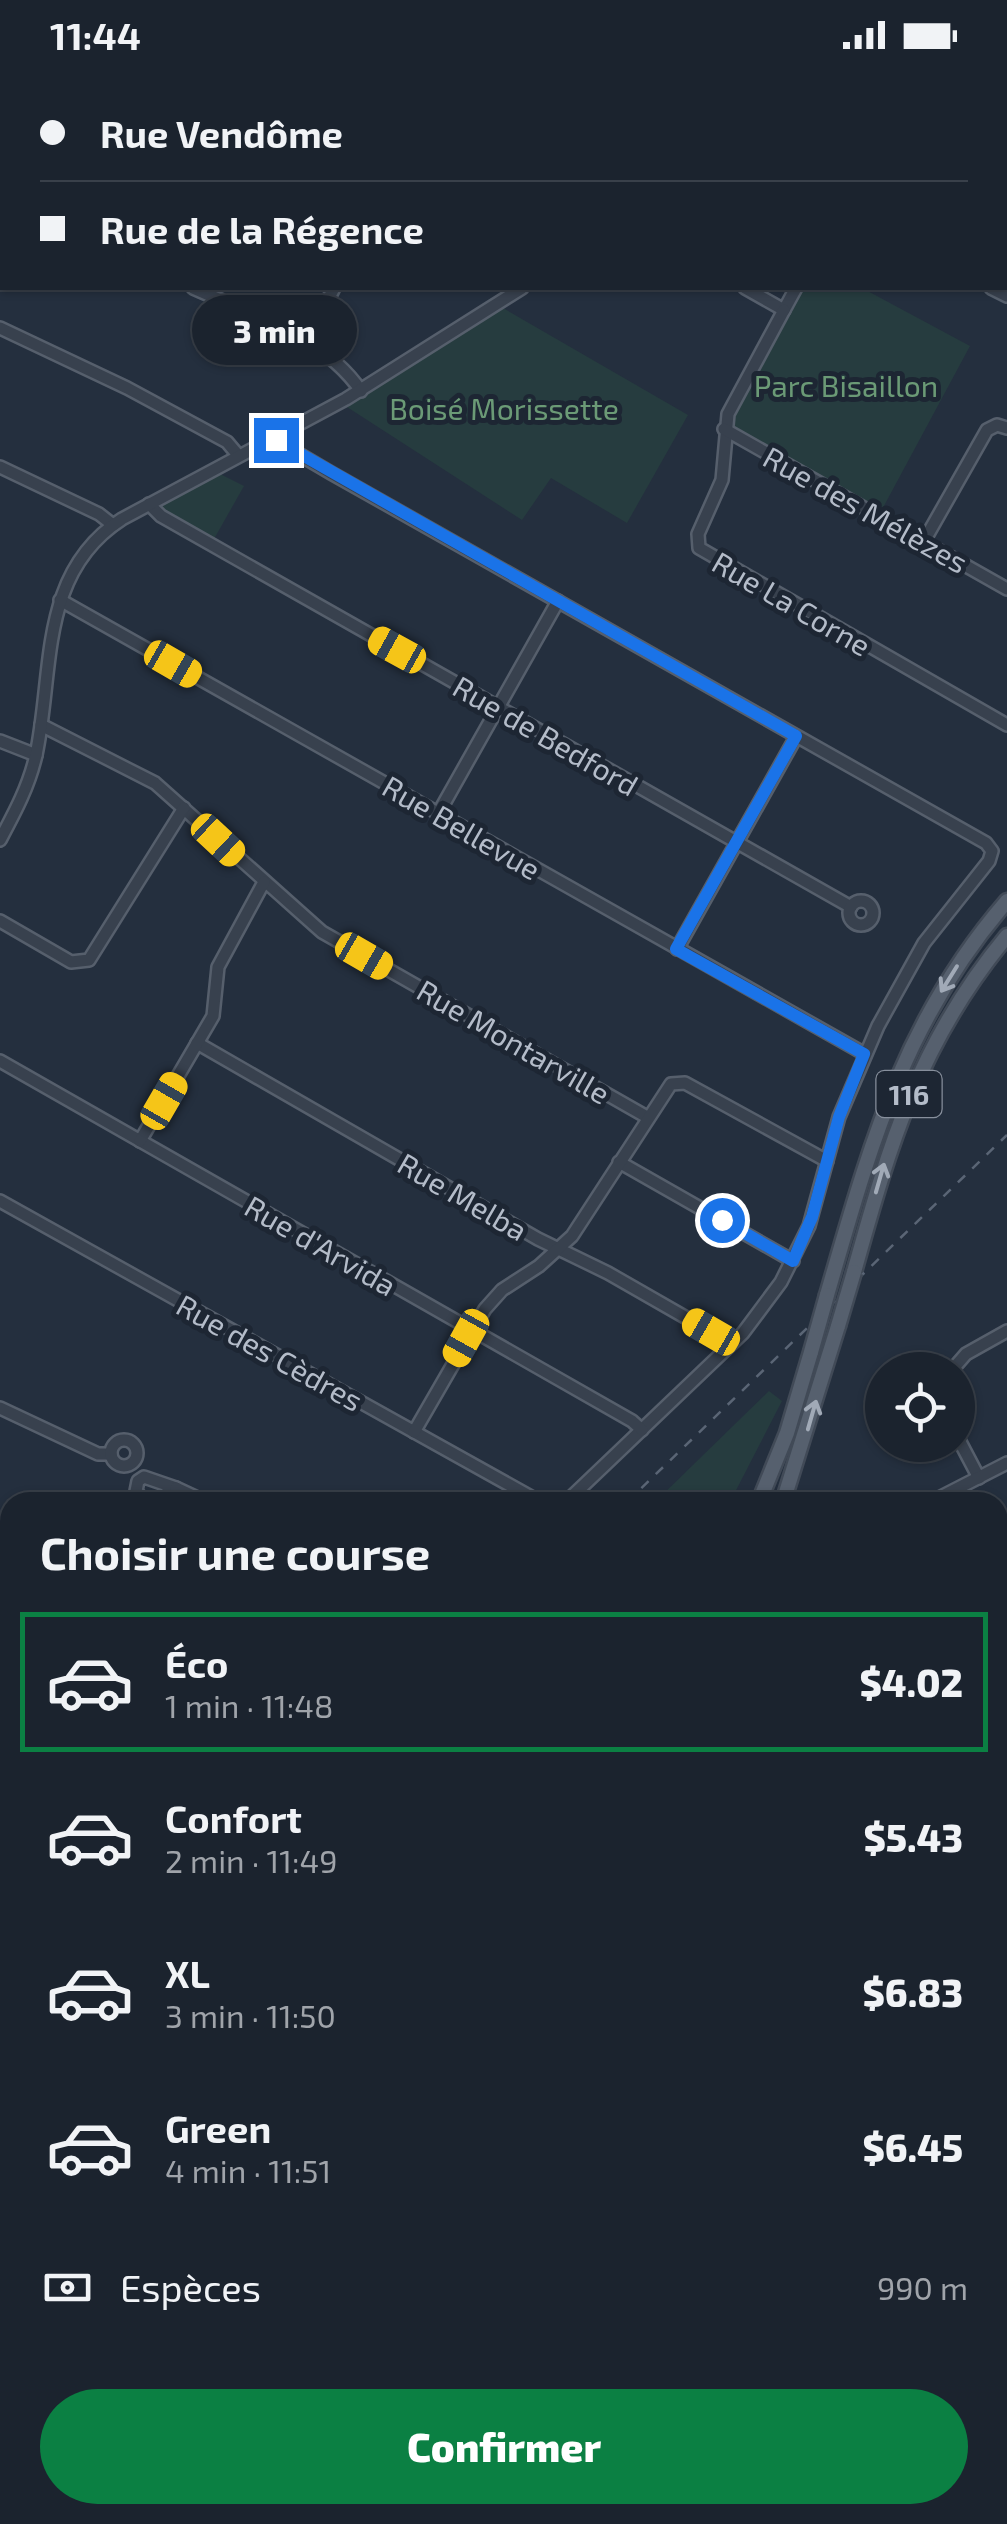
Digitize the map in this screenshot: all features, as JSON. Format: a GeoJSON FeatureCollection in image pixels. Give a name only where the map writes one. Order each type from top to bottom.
{"type":"FeatureCollection","features":[{"type":"Feature","properties":{"kind":"main road","name":"116"},"geometry":{"type":"LineString","coordinates":[[763,1492],[783,1445],[864,1164],[896,1076],[950,975],[1007,900]]}},
{"type":"Feature","properties":{"kind":"main road","name":"116"},"geometry":{"type":"LineString","coordinates":[[786,1492],[801,1453],[890,1144],[917,1076],[956,1005],[1007,936]]}},
{"type":"Feature","properties":{"kind":"street"},"geometry":{"type":"LineString","coordinates":[[200,290],[307,342],[338,365],[361,391]]}},
{"type":"Feature","properties":{"kind":"street"},"geometry":{"type":"LineString","coordinates":[[307,342],[333,290]]}},
{"type":"Feature","properties":{"kind":"street"},"geometry":{"type":"LineString","coordinates":[[0,840],[22,799],[36,755],[48,644],[60,600],[83,559],[113,525],[361,391],[519,290]]}},
{"type":"Feature","properties":{"kind":"street"},"geometry":{"type":"LineString","coordinates":[[749,290],[784,310]]}},
{"type":"Feature","properties":{"kind":"street","name":"Rue La Corne"},"geometry":{"type":"LineString","coordinates":[[795,290],[728,414],[722,480],[698,534],[701,551],[1007,725]]}},
{"type":"Feature","properties":{"kind":"street"},"geometry":{"type":"LineString","coordinates":[[0,328],[210,433],[232,445],[238,455]]}},
{"type":"Feature","properties":{"kind":"street"},"geometry":{"type":"LineString","coordinates":[[924,541],[987,430],[996,425],[1007,428]]}},
{"type":"Feature","properties":{"kind":"street","name":"Rue des Mélèzes"},"geometry":{"type":"LineString","coordinates":[[724,428],[1007,589]]}},
{"type":"Feature","properties":{"kind":"street"},"geometry":{"type":"LineString","coordinates":[[274,436],[301,456],[991,849],[989,861],[915,957],[864,1054],[839,1117],[812,1217],[793,1261],[758,1315],[577,1492]]}},
{"type":"Feature","properties":{"kind":"street"},"geometry":{"type":"LineString","coordinates":[[0,468],[99,514],[113,525]]}},
{"type":"Feature","properties":{"kind":"street","name":"Rue de Bedford"},"geometry":{"type":"LineString","coordinates":[[149,504],[160,516],[851,906]]}},
{"type":"Feature","properties":{"kind":"street","name":"Rue Bellevue"},"geometry":{"type":"LineString","coordinates":[[60,600],[864,1054]]}},
{"type":"Feature","properties":{"kind":"street"},"geometry":{"type":"LineString","coordinates":[[438,814],[558,602]]}},
{"type":"Feature","properties":{"kind":"street","name":"Rue Montarville"},"geometry":{"type":"LineString","coordinates":[[41,725],[143,775],[322,932],[647,1117]]}},
{"type":"Feature","properties":{"kind":"street"},"geometry":{"type":"LineString","coordinates":[[676,949],[796,736]]}},
{"type":"Feature","properties":{"kind":"street"},"geometry":{"type":"LineString","coordinates":[[0,741],[36,755]]}},
{"type":"Feature","properties":{"kind":"street"},"geometry":{"type":"LineString","coordinates":[[0,921],[71,962],[90,960],[184,808]]}},
{"type":"Feature","properties":{"kind":"street"},"geometry":{"type":"LineString","coordinates":[[140,1141],[214,1012],[218,966],[264,882]]}},
{"type":"Feature","properties":{"kind":"street","name":"Rue Melba"},"geometry":{"type":"LineString","coordinates":[[197,1044],[558,1249],[608,1273],[711,1332],[728,1347]]}},
{"type":"Feature","properties":{"kind":"street","name":"Rue d'Arvida"},"geometry":{"type":"LineString","coordinates":[[0,1060],[642,1430]]}},
{"type":"Feature","properties":{"kind":"street"},"geometry":{"type":"LineString","coordinates":[[414,1432],[471,1330],[502,1290],[572,1236],[667,1087],[682,1082],[827,1161]]}},
{"type":"Feature","properties":{"kind":"street"},"geometry":{"type":"LineString","coordinates":[[619,1162],[793,1261]]}},
{"type":"Feature","properties":{"kind":"street","name":"Rue des Cèdres"},"geometry":{"type":"LineString","coordinates":[[0,1202],[522,1492]]}},
{"type":"Feature","properties":{"kind":"street"},"geometry":{"type":"LineString","coordinates":[[969,1352],[1007,1331]]}},
{"type":"Feature","properties":{"kind":"street"},"geometry":{"type":"LineString","coordinates":[[0,1408],[98,1454],[111,1454]]}},
{"type":"Feature","properties":{"kind":"street"},"geometry":{"type":"LineString","coordinates":[[971,1462],[979,1478]]}},
{"type":"Feature","properties":{"kind":"street"},"geometry":{"type":"LineString","coordinates":[[951,1492],[1007,1463]]}},
{"type":"Feature","properties":{"kind":"street"},"geometry":{"type":"LineString","coordinates":[[176,1488],[185,1492]]}},
{"type":"Feature","properties":{"kind":"green space","name":"Parc Bisaillon"},"geometry":{"type":"Polygon","coordinates":[[[795,290],[866,290],[970,346],[878,517],[724,429],[795,290]]]}},
{"type":"Feature","properties":{"kind":"green space","name":"Boisé Morissette"},"geometry":{"type":"Polygon","coordinates":[[[503,308],[688,415],[627,523],[551,478],[522,520],[347,407],[503,308]]]}},
{"type":"Feature","properties":{"kind":"green space"},"geometry":{"type":"Polygon","coordinates":[[[218,473],[244,486],[214,539],[162,508],[218,473]]]}},
{"type":"Feature","properties":{"kind":"green space"},"geometry":{"type":"Polygon","coordinates":[[[769,1391],[782,1401],[735,1492],[665,1492],[769,1391]]]}},
{"type":"Feature","properties":{"kind":"railway"},"geometry":{"type":"LineString","coordinates":[[637,1492],[1007,1135]]}},
{"type":"Feature","properties":{"kind":"route"},"geometry":{"type":"LineString","coordinates":[[276,440],[796,736],[676,949],[864,1054],[839,1117],[812,1217],[793,1261],[722,1220]]}}]}
